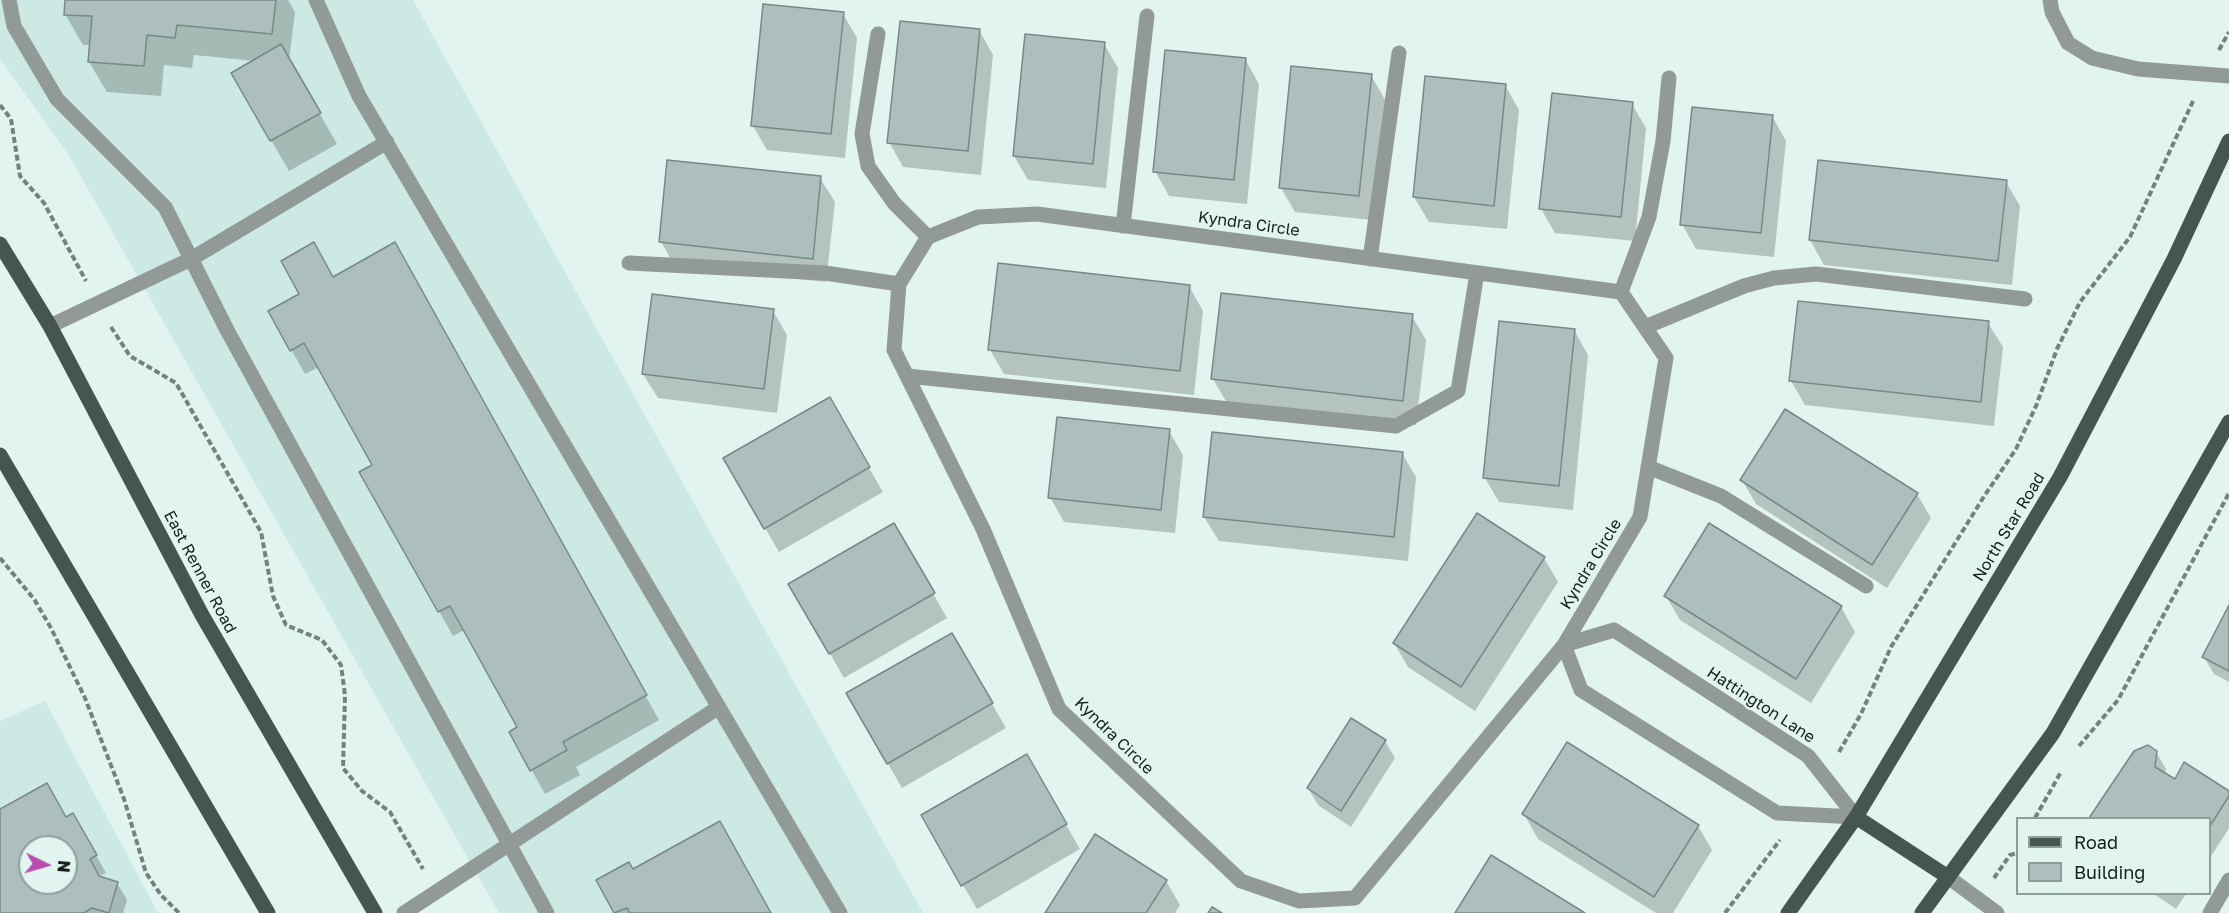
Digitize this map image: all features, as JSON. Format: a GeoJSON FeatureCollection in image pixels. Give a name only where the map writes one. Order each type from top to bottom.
{"type":"FeatureCollection","features":[{"type":"Feature","properties":{"kind":"main road","name":"North Star Road"},"geometry":{"type":"LineString","coordinates":[[1788,913],[1857,817],[2060,477],[2174,259],[2229,141]]}},
{"type":"Feature","properties":{"kind":"main road","name":"East Renner Road"},"geometry":{"type":"LineString","coordinates":[[0,244],[50,326],[202,615],[375,913]]}},
{"type":"Feature","properties":{"kind":"main road"},"geometry":{"type":"LineString","coordinates":[[1922,913],[2053,733],[2229,422]]}},
{"type":"Feature","properties":{"kind":"main road"},"geometry":{"type":"LineString","coordinates":[[0,455],[268,913]]}},
{"type":"Feature","properties":{"kind":"main road"},"geometry":{"type":"LineString","coordinates":[[1857,817],[1948,877]]}},
{"type":"Feature","properties":{"kind":"street"},"geometry":{"type":"LineString","coordinates":[[9,0],[14,26],[57,99],[165,207],[227,330],[547,913]]}},
{"type":"Feature","properties":{"kind":"street"},"geometry":{"type":"LineString","coordinates":[[315,0],[359,96],[840,913]]}},
{"type":"Feature","properties":{"kind":"street"},"geometry":{"type":"LineString","coordinates":[[2050,0],[2052,12],[2068,43],[2092,58],[2138,69],[2229,76]]}},
{"type":"Feature","properties":{"kind":"street"},"geometry":{"type":"LineString","coordinates":[[1124,226],[1147,16]]}},
{"type":"Feature","properties":{"kind":"street"},"geometry":{"type":"LineString","coordinates":[[878,34],[862,134],[868,166],[894,203],[928,237]]}},
{"type":"Feature","properties":{"kind":"street"},"geometry":{"type":"LineString","coordinates":[[1370,259],[1399,53]]}},
{"type":"Feature","properties":{"kind":"street"},"geometry":{"type":"LineString","coordinates":[[1621,292],[1649,217],[1663,141],[1670,78]]}},
{"type":"Feature","properties":{"kind":"street"},"geometry":{"type":"LineString","coordinates":[[50,326],[191,259],[387,142]]}},
{"type":"Feature","properties":{"kind":"street","name":"Kyndra Circle"},"geometry":{"type":"LineString","coordinates":[[1037,214],[1124,226],[1621,292],[1666,358],[1640,517],[1564,645],[1355,898],[1337,906],[1299,901],[1241,881],[1059,709],[982,530],[894,350],[899,284],[928,237],[978,216],[1037,214]]}},
{"type":"Feature","properties":{"kind":"street"},"geometry":{"type":"LineString","coordinates":[[629,263],[825,273],[899,284]]}},
{"type":"Feature","properties":{"kind":"street"},"geometry":{"type":"LineString","coordinates":[[907,376],[1396,426],[1458,391],[1477,273]]}},
{"type":"Feature","properties":{"kind":"street"},"geometry":{"type":"LineString","coordinates":[[1645,327],[1744,286],[1774,278],[1816,274],[2025,299]]}},
{"type":"Feature","properties":{"kind":"street"},"geometry":{"type":"LineString","coordinates":[[1648,467],[1720,496],[1866,586]]}},
{"type":"Feature","properties":{"kind":"street","name":"Hattington Lane"},"geometry":{"type":"LineString","coordinates":[[1564,645],[1614,630],[1808,756],[1857,817]]}},
{"type":"Feature","properties":{"kind":"street"},"geometry":{"type":"LineString","coordinates":[[1564,645],[1581,690],[1777,813],[1857,817]]}},
{"type":"Feature","properties":{"kind":"street"},"geometry":{"type":"LineString","coordinates":[[404,913],[719,707]]}},
{"type":"Feature","properties":{"kind":"street"},"geometry":{"type":"LineString","coordinates":[[1948,877],[1997,913]]}},
{"type":"Feature","properties":{"kind":"street"},"geometry":{"type":"LineString","coordinates":[[2210,913],[2229,880]]}},
{"type":"Feature","properties":{"kind":"path"},"geometry":{"type":"LineString","coordinates":[[1825,777],[1861,714],[1891,647],[2016,449],[2036,406],[2057,349],[2080,302],[2130,237],[2229,32]]}},
{"type":"Feature","properties":{"kind":"path"},"geometry":{"type":"LineString","coordinates":[[0,105],[11,119],[20,176],[44,203],[111,329],[130,356],[176,382],[261,532],[273,596],[286,625],[322,640],[341,665],[345,695],[343,768],[362,792],[390,812],[412,853],[438,891]]}},
{"type":"Feature","properties":{"kind":"path"},"geometry":{"type":"LineString","coordinates":[[2073,753],[2118,700],[2229,493]]}},
{"type":"Feature","properties":{"kind":"path"},"geometry":{"type":"LineString","coordinates":[[0,558],[34,599],[51,628],[85,698],[124,799],[146,873],[161,895],[179,913]]}},
{"type":"Feature","properties":{"kind":"path"},"geometry":{"type":"LineString","coordinates":[[2036,817],[2062,771]]}},
{"type":"Feature","properties":{"kind":"path"},"geometry":{"type":"LineString","coordinates":[[1725,913],[1799,814]]}},
{"type":"Feature","properties":{"kind":"shaded area"},"geometry":{"type":"Polygon","coordinates":[[[0,0],[413,0],[923,913],[499,913],[68,154],[0,59],[0,0]]]}},
{"type":"Feature","properties":{"kind":"shaded area"},"geometry":{"type":"Polygon","coordinates":[[[45,701],[158,913],[0,913],[0,721],[45,701]]]}},
{"type":"Feature","properties":{"kind":"building"},"geometry":{"type":"Polygon","coordinates":[[[65,0],[276,0],[272,34],[177,25],[175,38],[147,35],[144,66],[88,62],[92,16],[64,15],[65,0]]]}},
{"type":"Feature","properties":{"kind":"building"},"geometry":{"type":"Polygon","coordinates":[[[763,4],[844,12],[831,134],[751,126],[763,4]]]}},
{"type":"Feature","properties":{"kind":"building"},"geometry":{"type":"Polygon","coordinates":[[[900,21],[980,29],[968,151],[887,143],[900,21]]]}},
{"type":"Feature","properties":{"kind":"building"},"geometry":{"type":"Polygon","coordinates":[[[1025,34],[1105,42],[1093,164],[1013,156],[1025,34]]]}},
{"type":"Feature","properties":{"kind":"building"},"geometry":{"type":"Polygon","coordinates":[[[281,44],[321,113],[270,141],[231,73],[281,44]]]}},
{"type":"Feature","properties":{"kind":"building"},"geometry":{"type":"Polygon","coordinates":[[[1165,50],[1246,58],[1234,180],[1153,172],[1165,50]]]}},
{"type":"Feature","properties":{"kind":"building"},"geometry":{"type":"Polygon","coordinates":[[[1291,66],[1372,74],[1359,196],[1279,188],[1291,66]]]}},
{"type":"Feature","properties":{"kind":"building"},"geometry":{"type":"Polygon","coordinates":[[[1425,76],[1506,84],[1494,206],[1413,197],[1425,76]]]}},
{"type":"Feature","properties":{"kind":"building"},"geometry":{"type":"Polygon","coordinates":[[[1552,93],[1633,102],[1621,217],[1539,209],[1552,93]]]}},
{"type":"Feature","properties":{"kind":"building"},"geometry":{"type":"Polygon","coordinates":[[[1692,107],[1773,115],[1761,233],[1680,225],[1692,107]]]}},
{"type":"Feature","properties":{"kind":"building"},"geometry":{"type":"Polygon","coordinates":[[[667,160],[821,176],[813,259],[659,242],[667,160]]]}},
{"type":"Feature","properties":{"kind":"building"},"geometry":{"type":"Polygon","coordinates":[[[1818,160],[2007,180],[1998,261],[1809,240],[1818,160]]]}},
{"type":"Feature","properties":{"kind":"building"},"geometry":{"type":"Polygon","coordinates":[[[314,242],[333,277],[395,242],[647,695],[563,742],[567,750],[530,771],[509,732],[517,727],[450,606],[438,612],[359,472],[372,465],[304,343],[290,351],[268,311],[299,294],[281,261],[314,242]]]}},
{"type":"Feature","properties":{"kind":"building"},"geometry":{"type":"Polygon","coordinates":[[[998,263],[1190,285],[1180,371],[988,350],[998,263]]]}},
{"type":"Feature","properties":{"kind":"building"},"geometry":{"type":"Polygon","coordinates":[[[1221,293],[1413,314],[1403,401],[1211,379],[1221,293]]]}},
{"type":"Feature","properties":{"kind":"building"},"geometry":{"type":"Polygon","coordinates":[[[652,294],[774,309],[764,389],[642,374],[652,294]]]}},
{"type":"Feature","properties":{"kind":"building"},"geometry":{"type":"Polygon","coordinates":[[[1798,301],[1989,321],[1981,402],[1789,381],[1798,301]]]}},
{"type":"Feature","properties":{"kind":"building"},"geometry":{"type":"Polygon","coordinates":[[[1499,321],[1575,329],[1559,486],[1483,478],[1499,321]]]}},
{"type":"Feature","properties":{"kind":"building"},"geometry":{"type":"Polygon","coordinates":[[[830,397],[870,467],[764,529],[723,458],[830,397]]]}},
{"type":"Feature","properties":{"kind":"building"},"geometry":{"type":"Polygon","coordinates":[[[1785,409],[1918,493],[1872,565],[1740,480],[1785,409]]]}},
{"type":"Feature","properties":{"kind":"building"},"geometry":{"type":"Polygon","coordinates":[[[1057,417],[1170,429],[1161,510],[1048,498],[1057,417]]]}},
{"type":"Feature","properties":{"kind":"building"},"geometry":{"type":"Polygon","coordinates":[[[1212,432],[1403,452],[1394,537],[1203,517],[1212,432]]]}},
{"type":"Feature","properties":{"kind":"building"},"geometry":{"type":"Polygon","coordinates":[[[1477,513],[1545,557],[1461,687],[1393,643],[1477,513]]]}},
{"type":"Feature","properties":{"kind":"building"},"geometry":{"type":"Polygon","coordinates":[[[894,523],[935,593],[829,654],[788,584],[894,523]]]}},
{"type":"Feature","properties":{"kind":"building"},"geometry":{"type":"Polygon","coordinates":[[[1709,523],[1842,606],[1796,679],[1664,596],[1709,523]]]}},
{"type":"Feature","properties":{"kind":"building"},"geometry":{"type":"Polygon","coordinates":[[[2229,605],[2229,671],[2202,657],[2229,605]]]}},
{"type":"Feature","properties":{"kind":"building"},"geometry":{"type":"Polygon","coordinates":[[[952,633],[993,703],[887,764],[846,693],[952,633]]]}},
{"type":"Feature","properties":{"kind":"building"},"geometry":{"type":"Polygon","coordinates":[[[1351,718],[1386,740],[1341,811],[1307,788],[1351,718]]]}},
{"type":"Feature","properties":{"kind":"building"},"geometry":{"type":"Polygon","coordinates":[[[1567,742],[1699,825],[1654,897],[1522,814],[1567,742]]]}},
{"type":"Feature","properties":{"kind":"building"},"geometry":{"type":"Polygon","coordinates":[[[2148,745],[2157,751],[2155,767],[2175,779],[2184,762],[2229,791],[2229,796],[2211,824],[2211,817],[2090,817],[2134,751],[2148,745]]]}},
{"type":"Feature","properties":{"kind":"building"},"geometry":{"type":"Polygon","coordinates":[[[1027,754],[1067,824],[961,886],[921,815],[1027,754]]]}},
{"type":"Feature","properties":{"kind":"building"},"geometry":{"type":"Polygon","coordinates":[[[47,783],[66,817],[73,813],[97,855],[90,859],[99,876],[118,882],[109,913],[92,908],[84,913],[0,913],[0,809],[47,783]]]}},
{"type":"Feature","properties":{"kind":"building"},"geometry":{"type":"Polygon","coordinates":[[[720,821],[771,913],[630,913],[627,908],[614,913],[596,880],[629,862],[633,869],[720,821]]]}},
{"type":"Feature","properties":{"kind":"building"},"geometry":{"type":"Polygon","coordinates":[[[1095,834],[1167,880],[1146,913],[1045,913],[1095,834]]]}},
{"type":"Feature","properties":{"kind":"building"},"geometry":{"type":"Polygon","coordinates":[[[1491,855],[1585,913],[1455,913],[1491,855]]]}},
{"type":"Feature","properties":{"kind":"building"},"geometry":{"type":"Polygon","coordinates":[[[1212,907],[1222,913],[1208,913],[1212,907]]]}}]}
